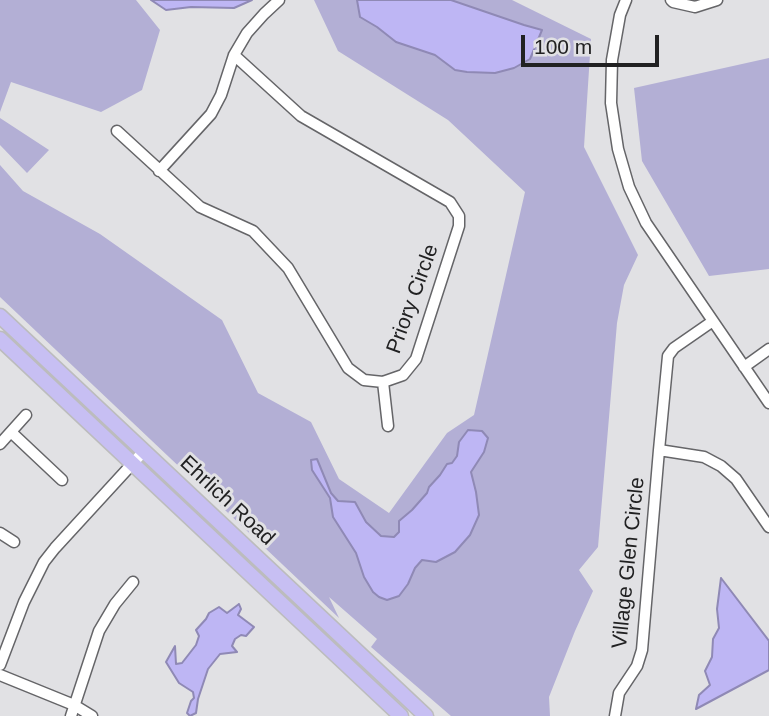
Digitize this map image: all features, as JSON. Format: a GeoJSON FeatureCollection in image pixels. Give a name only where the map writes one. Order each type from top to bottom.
{"type":"FeatureCollection","features":[{"type":"Feature","properties":{"kind":"main road","name":"Ehrlich Road"},"geometry":{"type":"LineString","coordinates":[[0,316],[426,716]]}},
{"type":"Feature","properties":{"kind":"main road","name":"Ehrlich Road"},"geometry":{"type":"LineString","coordinates":[[0,339],[401,716]]}},
{"type":"Feature","properties":{"kind":"street"},"geometry":{"type":"LineString","coordinates":[[159,171],[211,114],[234,55],[247,33],[279,0]]}},
{"type":"Feature","properties":{"kind":"street"},"geometry":{"type":"LineString","coordinates":[[626,0],[620,15],[612,60],[611,103],[618,149],[629,187],[646,223],[769,403]]}},
{"type":"Feature","properties":{"kind":"street"},"geometry":{"type":"LineString","coordinates":[[671,0],[695,7],[717,0]]}},
{"type":"Feature","properties":{"kind":"street","name":"Priory Circle"},"geometry":{"type":"LineString","coordinates":[[117,131],[200,207],[253,231],[288,268],[348,368],[364,380],[383,382],[403,375],[416,359],[459,226],[459,216],[450,202],[301,116],[234,55]]}},
{"type":"Feature","properties":{"kind":"street","name":"Village Glen Circle"},"geometry":{"type":"LineString","coordinates":[[615,716],[619,693],[637,666],[642,650],[668,356],[674,348],[713,321]]}},
{"type":"Feature","properties":{"kind":"street"},"geometry":{"type":"LineString","coordinates":[[744,367],[769,349]]}},
{"type":"Feature","properties":{"kind":"street"},"geometry":{"type":"LineString","coordinates":[[383,382],[388,426]]}},
{"type":"Feature","properties":{"kind":"street"},"geometry":{"type":"LineString","coordinates":[[0,444],[26,415]]}},
{"type":"Feature","properties":{"kind":"street"},"geometry":{"type":"LineString","coordinates":[[11,432],[62,480]]}},
{"type":"Feature","properties":{"kind":"street","name":"Village Glen Circle"},"geometry":{"type":"LineString","coordinates":[[659,450],[705,457],[721,466],[736,479],[769,527]]}},
{"type":"Feature","properties":{"kind":"street"},"geometry":{"type":"LineString","coordinates":[[0,665],[24,602],[44,562],[144,451]]}},
{"type":"Feature","properties":{"kind":"street"},"geometry":{"type":"LineString","coordinates":[[0,533],[14,542]]}},
{"type":"Feature","properties":{"kind":"street"},"geometry":{"type":"LineString","coordinates":[[73,711],[99,631],[115,604],[133,582]]}},
{"type":"Feature","properties":{"kind":"street"},"geometry":{"type":"LineString","coordinates":[[0,675],[73,711],[92,716]]}},
{"type":"Feature","properties":{"kind":"shaded area"},"geometry":{"type":"Polygon","coordinates":[[[0,0],[136,0],[160,30],[142,90],[101,112],[11,82],[0,112],[0,0]]]}},
{"type":"Feature","properties":{"kind":"shaded area"},"geometry":{"type":"Polygon","coordinates":[[[151,0],[252,0],[234,8],[191,7],[166,10],[151,0]]]}},
{"type":"Feature","properties":{"kind":"shaded area"},"geometry":{"type":"Polygon","coordinates":[[[314,0],[512,0],[591,39],[584,147],[638,255],[624,285],[617,323],[598,547],[579,570],[593,591],[549,697],[550,716],[451,716],[371,647],[377,639],[329,597],[339,618],[0,297],[0,165],[23,191],[100,234],[222,320],[258,393],[311,422],[339,479],[389,513],[447,433],[474,415],[525,192],[448,120],[338,51],[314,0]]]}},
{"type":"Feature","properties":{"kind":"shaded area"},"geometry":{"type":"Polygon","coordinates":[[[357,0],[451,0],[542,30],[530,59],[514,68],[495,73],[467,72],[455,70],[435,55],[396,42],[360,17],[357,0]]]}},
{"type":"Feature","properties":{"kind":"shaded area"},"geometry":{"type":"Polygon","coordinates":[[[769,58],[769,269],[709,276],[642,161],[634,88],[769,58]]]}},
{"type":"Feature","properties":{"kind":"shaded area"},"geometry":{"type":"Polygon","coordinates":[[[0,118],[49,150],[27,173],[0,145],[0,118]]]}},
{"type":"Feature","properties":{"kind":"shaded area"},"geometry":{"type":"Polygon","coordinates":[[[468,430],[482,431],[488,438],[484,452],[471,472],[479,515],[470,535],[455,552],[436,562],[422,560],[399,596],[387,600],[379,597],[364,577],[356,553],[333,517],[330,498],[312,470],[311,460],[317,459],[331,493],[338,501],[355,502],[366,522],[381,536],[394,537],[399,532],[399,521],[412,510],[447,464],[452,463],[457,456],[459,442],[468,430]]]}},
{"type":"Feature","properties":{"kind":"shaded area"},"geometry":{"type":"Polygon","coordinates":[[[721,578],[769,641],[769,670],[696,709],[699,695],[710,685],[705,671],[712,657],[713,639],[719,628],[717,609],[721,578]]]}},
{"type":"Feature","properties":{"kind":"shaded area"},"geometry":{"type":"Polygon","coordinates":[[[239,604],[241,609],[238,615],[254,627],[246,636],[241,635],[235,639],[232,646],[237,652],[220,654],[208,669],[196,713],[190,716],[187,713],[194,698],[193,692],[179,683],[166,662],[175,646],[176,664],[182,663],[196,645],[199,636],[196,630],[209,613],[219,607],[227,613],[239,604]]]}}]}
